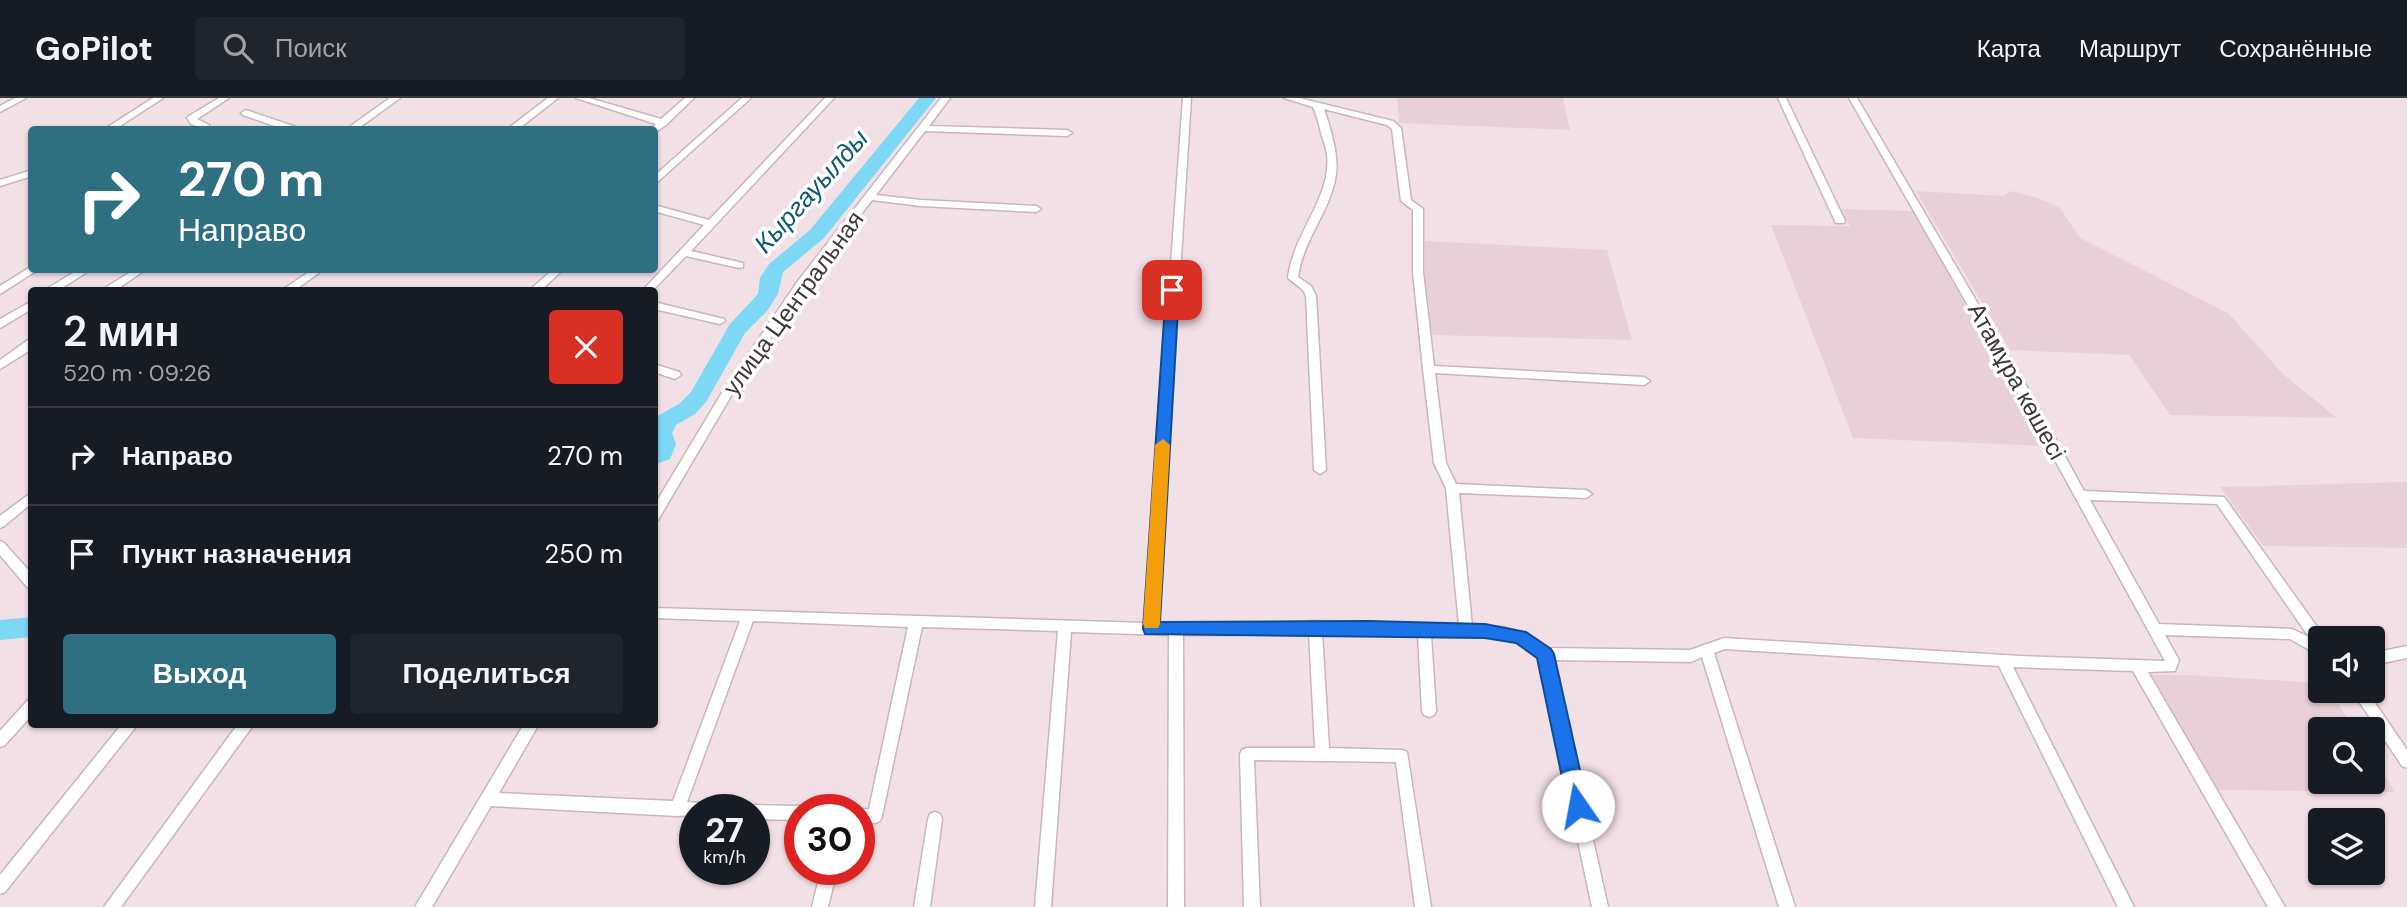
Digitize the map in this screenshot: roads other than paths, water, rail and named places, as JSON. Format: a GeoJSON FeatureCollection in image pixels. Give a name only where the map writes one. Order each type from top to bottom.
{"type":"FeatureCollection","features":[{"type":"Feature","properties":{"kind":"street"},"geometry":{"type":"LineString","coordinates":[[0,109],[22,98]]}},
{"type":"Feature","properties":{"kind":"street"},"geometry":{"type":"LineString","coordinates":[[114,126],[159,98]]}},
{"type":"Feature","properties":{"kind":"street"},"geometry":{"type":"LineString","coordinates":[[204,126],[194,122],[192,118],[225,98]]}},
{"type":"Feature","properties":{"kind":"street"},"geometry":{"type":"LineString","coordinates":[[355,126],[396,98]]}},
{"type":"Feature","properties":{"kind":"street"},"geometry":{"type":"LineString","coordinates":[[516,126],[554,98]]}},
{"type":"Feature","properties":{"kind":"street"},"geometry":{"type":"LineString","coordinates":[[580,98],[663,123]]}},
{"type":"Feature","properties":{"kind":"street"},"geometry":{"type":"LineString","coordinates":[[658,127],[690,98]]}},
{"type":"Feature","properties":{"kind":"street"},"geometry":{"type":"LineString","coordinates":[[658,178],[747,98]]}},
{"type":"Feature","properties":{"kind":"street"},"geometry":{"type":"LineString","coordinates":[[651,287],[830,98]]}},
{"type":"Feature","properties":{"kind":"street","name":"улица Центральная"},"geometry":{"type":"LineString","coordinates":[[658,510],[727,394],[774,323],[813,268],[946,98]]}},
{"type":"Feature","properties":{"kind":"street"},"geometry":{"type":"LineString","coordinates":[[1151,629],[1187,98]]}},
{"type":"Feature","properties":{"kind":"street"},"geometry":{"type":"LineString","coordinates":[[1288,98],[1390,122],[1396,128],[1406,201],[1418,209],[1418,272],[1440,463],[1452,488],[1466,630]]}},
{"type":"Feature","properties":{"kind":"street"},"geometry":{"type":"LineString","coordinates":[[1782,98],[1840,221]]}},
{"type":"Feature","properties":{"kind":"street","name":"Атамұра көшесі"},"geometry":{"type":"LineString","coordinates":[[1853,98],[1942,248],[2172,660],[2170,667],[2137,666]]}},
{"type":"Feature","properties":{"kind":"street"},"geometry":{"type":"LineString","coordinates":[[1317,105],[1332,156],[1332,169],[1329,186],[1298,251],[1293,278],[1307,288],[1311,296],[1320,470]]}},
{"type":"Feature","properties":{"kind":"street"},"geometry":{"type":"LineString","coordinates":[[246,113],[284,126]]}},
{"type":"Feature","properties":{"kind":"street"},"geometry":{"type":"LineString","coordinates":[[922,128],[1067,133]]}},
{"type":"Feature","properties":{"kind":"street"},"geometry":{"type":"LineString","coordinates":[[0,183],[28,174]]}},
{"type":"Feature","properties":{"kind":"street"},"geometry":{"type":"LineString","coordinates":[[869,197],[921,203],[1036,209]]}},
{"type":"Feature","properties":{"kind":"street"},"geometry":{"type":"LineString","coordinates":[[658,209],[711,224]]}},
{"type":"Feature","properties":{"kind":"street"},"geometry":{"type":"LineString","coordinates":[[684,252],[739,265]]}},
{"type":"Feature","properties":{"kind":"street"},"geometry":{"type":"LineString","coordinates":[[0,291],[28,272]]}},
{"type":"Feature","properties":{"kind":"street"},"geometry":{"type":"LineString","coordinates":[[57,287],[80,273]]}},
{"type":"Feature","properties":{"kind":"street"},"geometry":{"type":"LineString","coordinates":[[114,287],[135,273]]}},
{"type":"Feature","properties":{"kind":"street"},"geometry":{"type":"LineString","coordinates":[[293,287],[314,273]]}},
{"type":"Feature","properties":{"kind":"street"},"geometry":{"type":"LineString","coordinates":[[538,287],[555,273]]}},
{"type":"Feature","properties":{"kind":"street"},"geometry":{"type":"LineString","coordinates":[[0,324],[28,306]]}},
{"type":"Feature","properties":{"kind":"street"},"geometry":{"type":"LineString","coordinates":[[658,306],[720,321]]}},
{"type":"Feature","properties":{"kind":"street"},"geometry":{"type":"LineString","coordinates":[[0,365],[28,346]]}},
{"type":"Feature","properties":{"kind":"street"},"geometry":{"type":"LineString","coordinates":[[658,369],[675,374]]}},
{"type":"Feature","properties":{"kind":"street"},"geometry":{"type":"LineString","coordinates":[[1430,369],[1644,381]]}},
{"type":"Feature","properties":{"kind":"street"},"geometry":{"type":"LineString","coordinates":[[1452,488],[1586,494]]}},
{"type":"Feature","properties":{"kind":"street"},"geometry":{"type":"LineString","coordinates":[[2080,495],[2220,500],[2309,626]]}},
{"type":"Feature","properties":{"kind":"street"},"geometry":{"type":"LineString","coordinates":[[2,519],[28,499]]}},
{"type":"Feature","properties":{"kind":"street"},"geometry":{"type":"LineString","coordinates":[[0,546],[28,578]]}},
{"type":"Feature","properties":{"kind":"street"},"geometry":{"type":"LineString","coordinates":[[658,612],[1226,631],[1315,626],[1466,630],[1503,632],[1520,637],[1545,654],[1691,656],[1724,643],[2003,661],[2137,666],[2277,907]]}},
{"type":"Feature","properties":{"kind":"street"},"geometry":{"type":"LineString","coordinates":[[487,799],[677,808],[748,616]]}},
{"type":"Feature","properties":{"kind":"street"},"geometry":{"type":"LineString","coordinates":[[875,816],[916,622]]}},
{"type":"Feature","properties":{"kind":"street"},"geometry":{"type":"LineString","coordinates":[[1315,626],[1322,754]]}},
{"type":"Feature","properties":{"kind":"street"},"geometry":{"type":"LineString","coordinates":[[1043,907],[1065,627]]}},
{"type":"Feature","properties":{"kind":"street"},"geometry":{"type":"LineString","coordinates":[[1176,629],[1176,907]]}},
{"type":"Feature","properties":{"kind":"street"},"geometry":{"type":"LineString","coordinates":[[1424,629],[1429,711]]}},
{"type":"Feature","properties":{"kind":"street"},"geometry":{"type":"LineString","coordinates":[[2155,629],[2292,634],[2308,643]]}},
{"type":"Feature","properties":{"kind":"street"},"geometry":{"type":"LineString","coordinates":[[1707,651],[1787,907]]}},
{"type":"Feature","properties":{"kind":"street"},"geometry":{"type":"LineString","coordinates":[[2385,657],[2407,652]]}},
{"type":"Feature","properties":{"kind":"street"},"geometry":{"type":"LineString","coordinates":[[1545,654],[1600,907]]}},
{"type":"Feature","properties":{"kind":"street"},"geometry":{"type":"LineString","coordinates":[[2003,661],[2126,907]]}},
{"type":"Feature","properties":{"kind":"street"},"geometry":{"type":"LineString","coordinates":[[2367,703],[2407,762]]}},
{"type":"Feature","properties":{"kind":"street"},"geometry":{"type":"LineString","coordinates":[[0,741],[28,710]]}},
{"type":"Feature","properties":{"kind":"street"},"geometry":{"type":"LineString","coordinates":[[0,887],[128,728]]}},
{"type":"Feature","properties":{"kind":"street"},"geometry":{"type":"LineString","coordinates":[[112,907],[244,728]]}},
{"type":"Feature","properties":{"kind":"street"},"geometry":{"type":"LineString","coordinates":[[423,907],[530,728]]}},
{"type":"Feature","properties":{"kind":"street"},"geometry":{"type":"LineString","coordinates":[[1252,907],[1247,754],[1402,756],[1423,907]]}},
{"type":"Feature","properties":{"kind":"street"},"geometry":{"type":"LineString","coordinates":[[922,907],[935,819]]}},
{"type":"Feature","properties":{"kind":"street"},"geometry":{"type":"LineString","coordinates":[[820,907],[825,885]]}},
{"type":"Feature","properties":{"kind":"waterway","name":"Кыргауылды"},"geometry":{"type":"LineString","coordinates":[[658,455],[662,453],[665,444],[661,433],[667,420],[687,409],[699,397],[737,329],[760,307],[768,294],[770,278],[776,268],[817,234],[928,98]]}},
{"type":"Feature","properties":{"kind":"waterway","name":"Кыргауылды"},"geometry":{"type":"LineString","coordinates":[[0,630],[28,627]]}}]}
